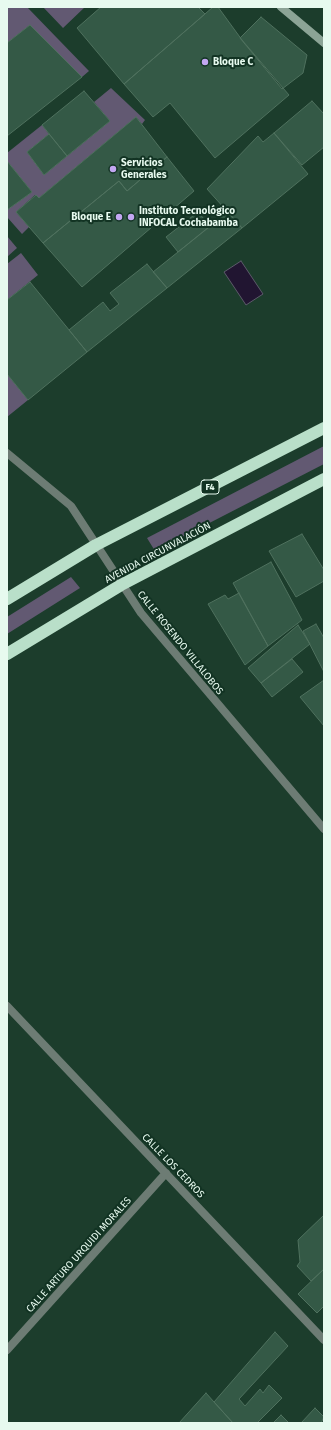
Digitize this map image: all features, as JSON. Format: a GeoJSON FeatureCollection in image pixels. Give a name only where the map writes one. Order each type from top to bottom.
{"type":"FeatureCollection","features":[{"type":"Feature","properties":{"kind":"highway","name":"F4"},"geometry":{"type":"LineString","coordinates":[[7,599],[96,545],[324,428]]}},
{"type":"Feature","properties":{"kind":"highway","name":"AVENIDA CIRCUNVALACIÓN"},"geometry":{"type":"LineString","coordinates":[[7,654],[121,585],[324,480]]}},
{"type":"Feature","properties":{"kind":"main road"},"geometry":{"type":"LineString","coordinates":[[281,7],[324,43]]}},
{"type":"Feature","properties":{"kind":"street","name":"CALLE ROSENDO VILLALOBOS"},"geometry":{"type":"LineString","coordinates":[[7,453],[71,506],[140,613],[324,829]]}},
{"type":"Feature","properties":{"kind":"street","name":"CALLE LOS CEDROS"},"geometry":{"type":"LineString","coordinates":[[7,1006],[324,1340]]}},
{"type":"Feature","properties":{"kind":"street","name":"CALLE ARTURO URQUIDI MORALES"},"geometry":{"type":"LineString","coordinates":[[7,1350],[166,1173]]}},
{"type":"Feature","properties":{"kind":"shaded area"},"geometry":{"type":"Polygon","coordinates":[[[7,7],[27,7],[89,71],[82,77],[30,25],[7,43],[7,7]]]}},
{"type":"Feature","properties":{"kind":"shaded area"},"geometry":{"type":"Polygon","coordinates":[[[43,7],[85,7],[63,28],[43,7]]]}},
{"type":"Feature","properties":{"kind":"shaded area"},"geometry":{"type":"Polygon","coordinates":[[[111,88],[145,120],[142,124],[136,117],[39,198],[35,195],[16,212],[29,227],[22,234],[7,217],[7,210],[32,192],[7,161],[7,153],[42,125],[49,134],[27,152],[44,175],[110,121],[94,102],[111,88]]]}},
{"type":"Feature","properties":{"kind":"shaded area"},"geometry":{"type":"Polygon","coordinates":[[[7,236],[17,248],[7,257],[7,236]]]}},
{"type":"Feature","properties":{"kind":"shaded area"},"geometry":{"type":"Polygon","coordinates":[[[21,253],[38,275],[7,300],[7,264],[21,253]]]}},
{"type":"Feature","properties":{"kind":"shaded area"},"geometry":{"type":"Polygon","coordinates":[[[241,261],[263,294],[246,305],[224,272],[241,261]]]}},
{"type":"Feature","properties":{"kind":"shaded area"},"geometry":{"type":"Polygon","coordinates":[[[7,374],[28,400],[7,417],[7,374]]]}},
{"type":"Feature","properties":{"kind":"shaded area"},"geometry":{"type":"Polygon","coordinates":[[[324,446],[324,464],[155,551],[147,538],[324,446]]]}},
{"type":"Feature","properties":{"kind":"shaded area"},"geometry":{"type":"Polygon","coordinates":[[[71,577],[80,588],[7,634],[7,617],[71,577]]]}},
{"type":"Feature","properties":{"kind":"building"},"geometry":{"type":"Polygon","coordinates":[[[101,7],[198,7],[205,14],[124,84],[77,28],[101,7]]]}},
{"type":"Feature","properties":{"kind":"building","name":"Bloque C"},"geometry":{"type":"Polygon","coordinates":[[[213,7],[218,7],[242,40],[289,95],[215,158],[170,103],[153,117],[124,84],[213,7]]]}},
{"type":"Feature","properties":{"kind":"building"},"geometry":{"type":"Polygon","coordinates":[[[261,17],[307,55],[303,73],[282,89],[240,38],[261,17]]]}},
{"type":"Feature","properties":{"kind":"building"},"geometry":{"type":"Polygon","coordinates":[[[30,25],[82,77],[7,136],[7,43],[30,25]]]}},
{"type":"Feature","properties":{"kind":"building"},"geometry":{"type":"Polygon","coordinates":[[[84,91],[110,121],[67,156],[42,125],[84,91]]]}},
{"type":"Feature","properties":{"kind":"building"},"geometry":{"type":"Polygon","coordinates":[[[312,101],[324,114],[324,147],[302,165],[274,133],[312,101]]]}},
{"type":"Feature","properties":{"kind":"building","name":"Servicios Generales"},"geometry":{"type":"Polygon","coordinates":[[[136,117],[167,157],[127,191],[119,181],[43,243],[16,212],[36,195],[39,198],[136,117]]]}},
{"type":"Feature","properties":{"kind":"building"},"geometry":{"type":"Polygon","coordinates":[[[274,133],[308,174],[242,228],[207,189],[258,136],[263,142],[274,133]]]}},
{"type":"Feature","properties":{"kind":"building"},"geometry":{"type":"Polygon","coordinates":[[[49,134],[67,156],[44,175],[27,152],[49,134]]]}},
{"type":"Feature","properties":{"kind":"building","name":"Bloque E"},"geometry":{"type":"Polygon","coordinates":[[[167,157],[194,191],[82,287],[43,243],[119,181],[127,191],[167,157]]]}},
{"type":"Feature","properties":{"kind":"building"},"geometry":{"type":"Polygon","coordinates":[[[7,161],[32,192],[7,210],[7,161]]]}},
{"type":"Feature","properties":{"kind":"building"},"geometry":{"type":"Polygon","coordinates":[[[198,212],[210,226],[178,252],[166,237],[198,212]]]}},
{"type":"Feature","properties":{"kind":"building"},"geometry":{"type":"Polygon","coordinates":[[[228,212],[242,228],[167,288],[153,272],[228,212]]]}},
{"type":"Feature","properties":{"kind":"building"},"geometry":{"type":"Polygon","coordinates":[[[147,264],[167,288],[87,352],[69,330],[103,302],[110,311],[119,304],[110,293],[147,264]]]}},
{"type":"Feature","properties":{"kind":"building"},"geometry":{"type":"Polygon","coordinates":[[[30,282],[87,352],[28,400],[7,374],[7,300],[30,282]]]}},
{"type":"Feature","properties":{"kind":"building"},"geometry":{"type":"Polygon","coordinates":[[[302,534],[324,570],[324,581],[296,597],[269,551],[302,534]]]}},
{"type":"Feature","properties":{"kind":"building"},"geometry":{"type":"Polygon","coordinates":[[[271,562],[302,620],[268,646],[233,583],[271,562]]]}},
{"type":"Feature","properties":{"kind":"building"},"geometry":{"type":"Polygon","coordinates":[[[239,593],[268,646],[245,665],[208,604],[225,595],[228,599],[239,593]]]}},
{"type":"Feature","properties":{"kind":"building"},"geometry":{"type":"Polygon","coordinates":[[[316,624],[324,638],[324,672],[303,631],[316,624]]]}},
{"type":"Feature","properties":{"kind":"building"},"geometry":{"type":"Polygon","coordinates":[[[298,625],[310,644],[261,683],[248,668],[298,625]]]}},
{"type":"Feature","properties":{"kind":"building"},"geometry":{"type":"Polygon","coordinates":[[[292,659],[303,672],[272,697],[261,683],[292,659]]]}},
{"type":"Feature","properties":{"kind":"building"},"geometry":{"type":"Polygon","coordinates":[[[324,680],[324,726],[300,697],[324,680]]]}},
{"type":"Feature","properties":{"kind":"building"},"geometry":{"type":"Polygon","coordinates":[[[324,1215],[324,1269],[311,1281],[297,1266],[300,1262],[298,1240],[324,1215]]]}},
{"type":"Feature","properties":{"kind":"building"},"geometry":{"type":"Polygon","coordinates":[[[324,1269],[324,1306],[317,1313],[298,1294],[324,1269]]]}},
{"type":"Feature","properties":{"kind":"building"},"geometry":{"type":"Polygon","coordinates":[[[275,1332],[288,1346],[239,1399],[245,1406],[260,1389],[263,1393],[269,1385],[282,1398],[257,1423],[233,1423],[214,1402],[275,1332]]]}},
{"type":"Feature","properties":{"kind":"building"},"geometry":{"type":"Polygon","coordinates":[[[206,1393],[233,1423],[179,1423],[206,1393]]]}},
{"type":"Feature","properties":{"kind":"building"},"geometry":{"type":"Polygon","coordinates":[[[315,1408],[324,1417],[321,1423],[301,1423],[315,1408]]]}},
{"type":"Feature","properties":{"kind":"building"},"geometry":{"type":"Polygon","coordinates":[[[281,1415],[289,1423],[273,1423],[281,1415]]]}},
{"type":"Feature","properties":{"kind":"place","name":"Bloque C"},"geometry":{"type":"Point","coordinates":[205,62]}},
{"type":"Feature","properties":{"kind":"place","name":"Servicios Generales"},"geometry":{"type":"Point","coordinates":[113,169]}},
{"type":"Feature","properties":{"kind":"place","name":"Bloque E"},"geometry":{"type":"Point","coordinates":[119,217]}},
{"type":"Feature","properties":{"kind":"place","name":"Instituto Tecnológico INFOCAL Cochabamba"},"geometry":{"type":"Point","coordinates":[131,217]}}]}
